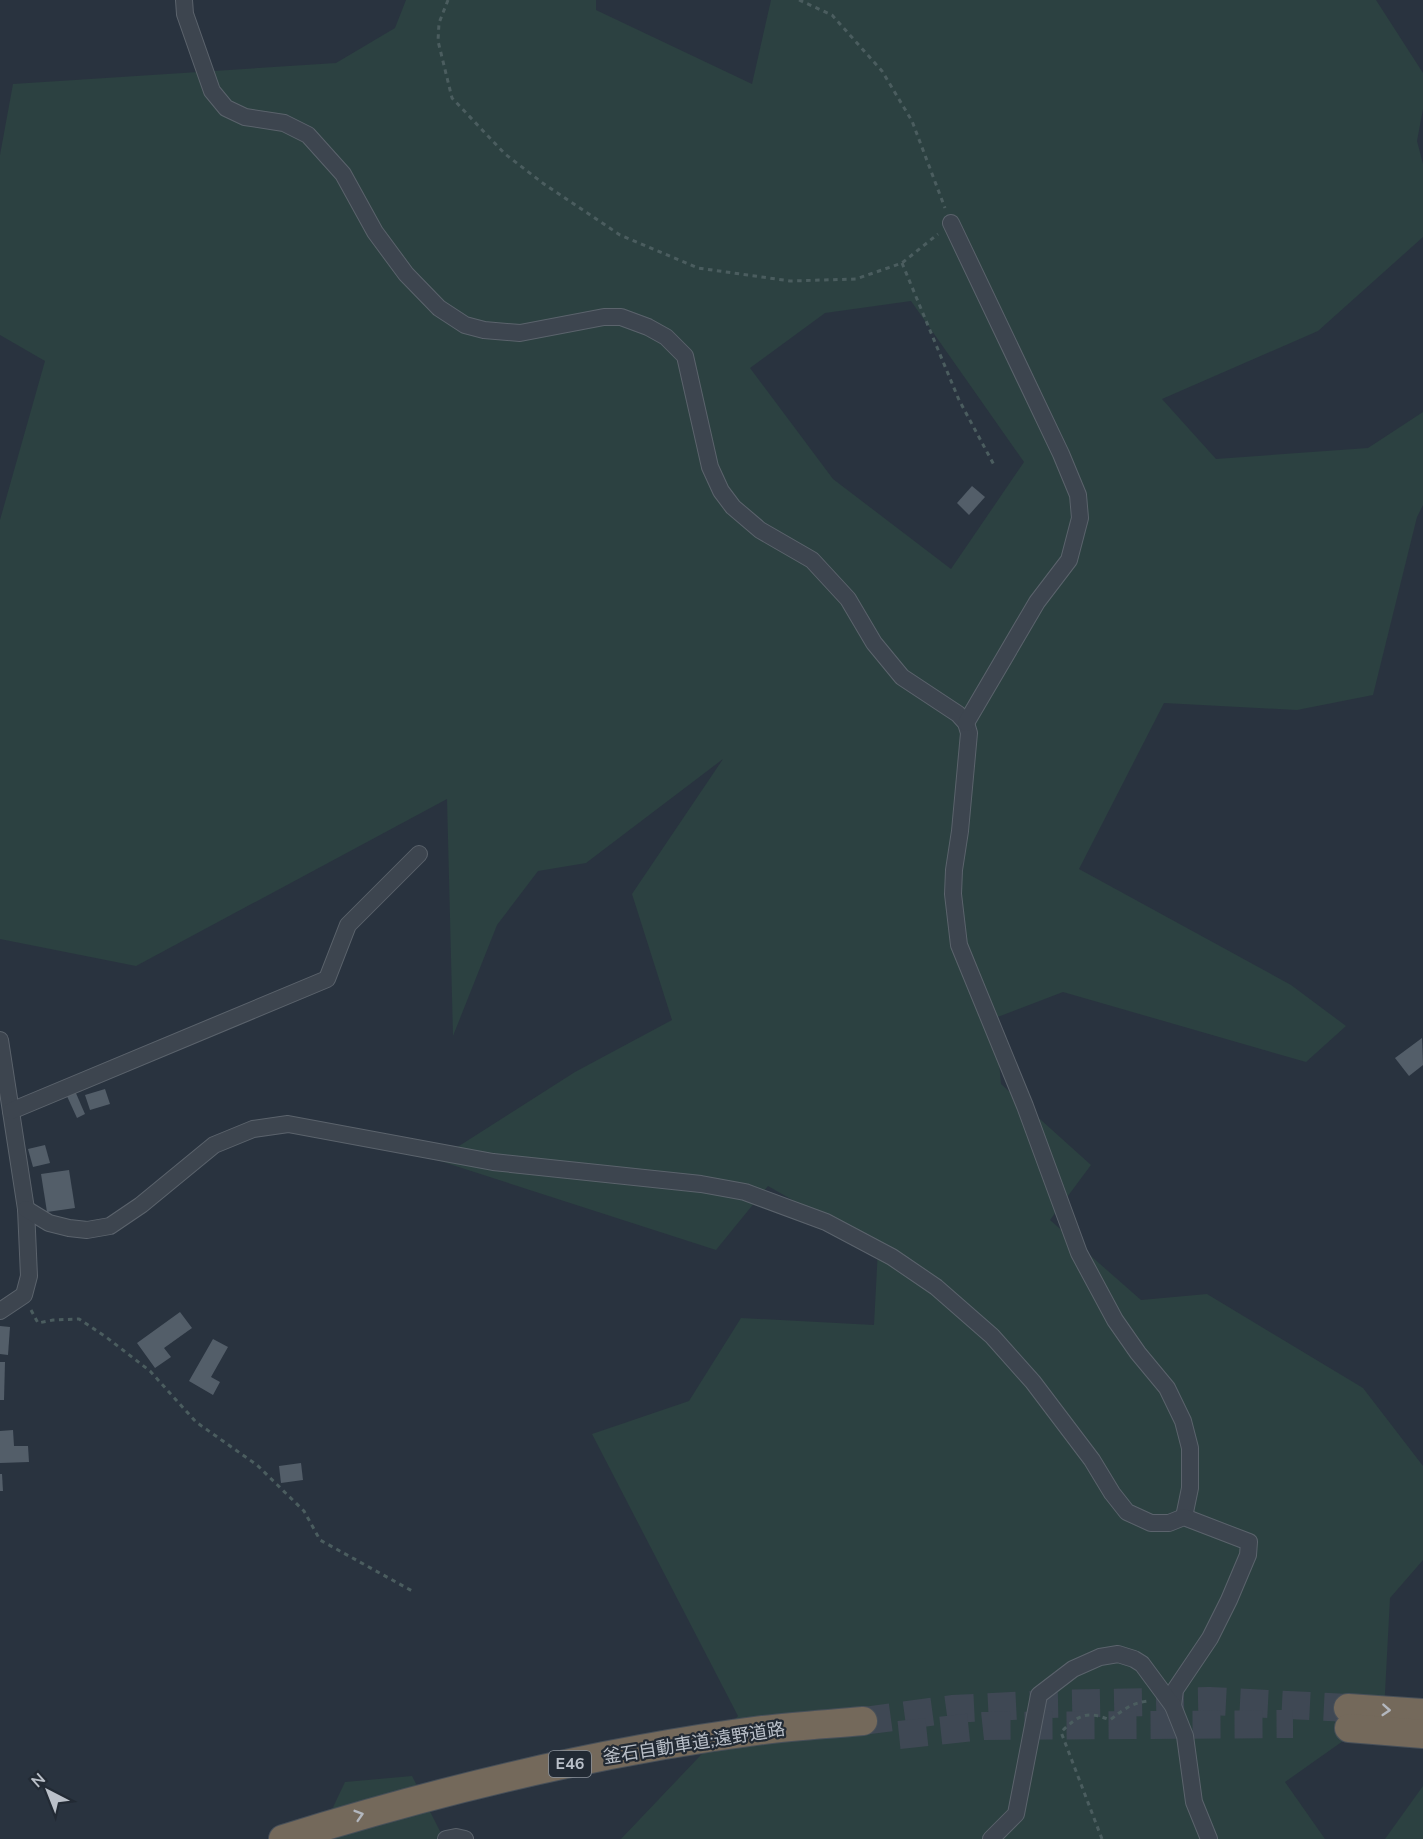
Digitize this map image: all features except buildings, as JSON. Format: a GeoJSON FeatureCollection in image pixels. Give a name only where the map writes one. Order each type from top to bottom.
{"type":"FeatureCollection","features":[{"type":"Feature","properties":{"kind":"highway"},"geometry":{"type":"LineString","coordinates":[[1423,1713],[1349,1718],[1423,1734]]}},
{"type":"Feature","properties":{"kind":"highway","name":"釜石自動車道;遠野道路"},"geometry":{"type":"LineString","coordinates":[[283,1839],[379,1809],[548,1768],[764,1730],[864,1730],[565,1784],[457,1808],[346,1839]]}},
{"type":"Feature","properties":{"kind":"street"},"geometry":{"type":"LineString","coordinates":[[183,0],[213,91],[226,108],[245,117],[284,123],[308,135],[343,174],[375,232],[406,274],[439,308],[465,325],[484,330],[520,333],[604,317],[621,317],[648,327],[666,338],[685,356],[710,467],[721,491],[733,507],[760,530],[812,560],[848,599],[874,643],[902,677],[958,714],[966,723],[969,733],[953,894],[959,945],[1025,1106],[1079,1253],[1114,1320],[1167,1388],[1183,1421],[1190,1448],[1191,1488],[1184,1517]]}},
{"type":"Feature","properties":{"kind":"street"},"geometry":{"type":"LineString","coordinates":[[951,223],[1061,454],[1078,495],[1080,518],[1069,560],[1037,602],[966,723]]}},
{"type":"Feature","properties":{"kind":"street"},"geometry":{"type":"LineString","coordinates":[[11,1111],[327,979],[348,925],[419,854]]}},
{"type":"Feature","properties":{"kind":"street"},"geometry":{"type":"LineString","coordinates":[[0,1041],[26,1209],[29,1276],[24,1295],[0,1311]]}},
{"type":"Feature","properties":{"kind":"street"},"geometry":{"type":"LineString","coordinates":[[26,1209],[49,1223],[69,1228],[87,1230],[110,1226],[141,1205],[214,1145],[253,1129],[288,1124],[492,1162],[701,1184],[745,1192],[826,1222],[892,1257],[936,1287],[992,1336],[1033,1382],[1092,1460],[1127,1512],[1151,1523],[1169,1523],[1184,1517],[1250,1542],[1248,1555],[1229,1600],[1210,1638],[1175,1690],[1173,1706]]}},
{"type":"Feature","properties":{"kind":"street"},"geometry":{"type":"LineString","coordinates":[[991,1839],[1016,1814],[1039,1695],[1073,1669],[1100,1657],[1118,1654],[1142,1664],[1173,1706],[1185,1736],[1194,1802],[1209,1839]]}},
{"type":"Feature","properties":{"kind":"street"},"geometry":{"type":"LineString","coordinates":[[446,1839],[456,1837],[465,1839]]}},
{"type":"Feature","properties":{"kind":"path"},"geometry":{"type":"LineString","coordinates":[[448,0],[439,22],[438,41],[452,98],[505,154],[544,184],[620,235],[698,268],[790,281],[856,279],[902,263],[951,223],[912,121],[882,71],[832,15],[799,0]]}},
{"type":"Feature","properties":{"kind":"path"},"geometry":{"type":"LineString","coordinates":[[902,263],[959,400],[994,465]]}},
{"type":"Feature","properties":{"kind":"path"},"geometry":{"type":"LineString","coordinates":[[24,1295],[38,1323],[79,1318],[106,1337],[150,1371],[196,1422],[257,1465],[304,1511],[320,1540],[414,1592]]}},
{"type":"Feature","properties":{"kind":"path"},"geometry":{"type":"LineString","coordinates":[[1102,1839],[1061,1732],[1082,1715],[1091,1714],[1110,1720],[1135,1703],[1149,1701],[1173,1706]]}},
{"type":"Feature","properties":{"kind":"green space"},"geometry":{"type":"Polygon","coordinates":[[[406,0],[596,0],[596,10],[752,84],[771,0],[1376,0],[1423,73],[1423,109],[1417,141],[1423,164],[1423,237],[1318,331],[1162,399],[1216,459],[1368,448],[1423,412],[1423,505],[1417,517],[1373,695],[1297,710],[1164,703],[1079,869],[1291,985],[1346,1026],[1306,1062],[1063,992],[995,1018],[1001,1084],[1091,1165],[1050,1220],[1141,1300],[1207,1294],[1363,1388],[1423,1466],[1423,1560],[1390,1598],[1384,1712],[1285,1782],[1325,1839],[621,1839],[738,1716],[592,1434],[689,1401],[741,1318],[874,1325],[878,1249],[768,1186],[716,1250],[437,1160],[575,1072],[672,1020],[632,894],[723,759],[586,863],[538,871],[497,925],[453,1036],[447,799],[136,966],[0,939],[0,520],[45,361],[0,335],[0,155],[13,84],[336,63],[395,28],[406,0]],[[911,301],[825,313],[750,368],[833,479],[951,569],[1024,462],[911,301]]]}},
{"type":"Feature","properties":{"kind":"green space"},"geometry":{"type":"Polygon","coordinates":[[[412,1776],[444,1839],[318,1839],[345,1782],[412,1776]]]}},
{"type":"Feature","properties":{"kind":"green space"},"geometry":{"type":"Polygon","coordinates":[[[1423,1786],[1423,1839],[1385,1839],[1423,1786]]]}},
{"type":"Feature","properties":{"kind":"tunnel"},"geometry":{"type":"LineString","coordinates":[[863,1721],[952,1709],[1051,1704],[1209,1701],[1348,1708]]}},
{"type":"Feature","properties":{"kind":"tunnel"},"geometry":{"type":"LineString","coordinates":[[899,1735],[984,1726],[1293,1724]]}}]}
